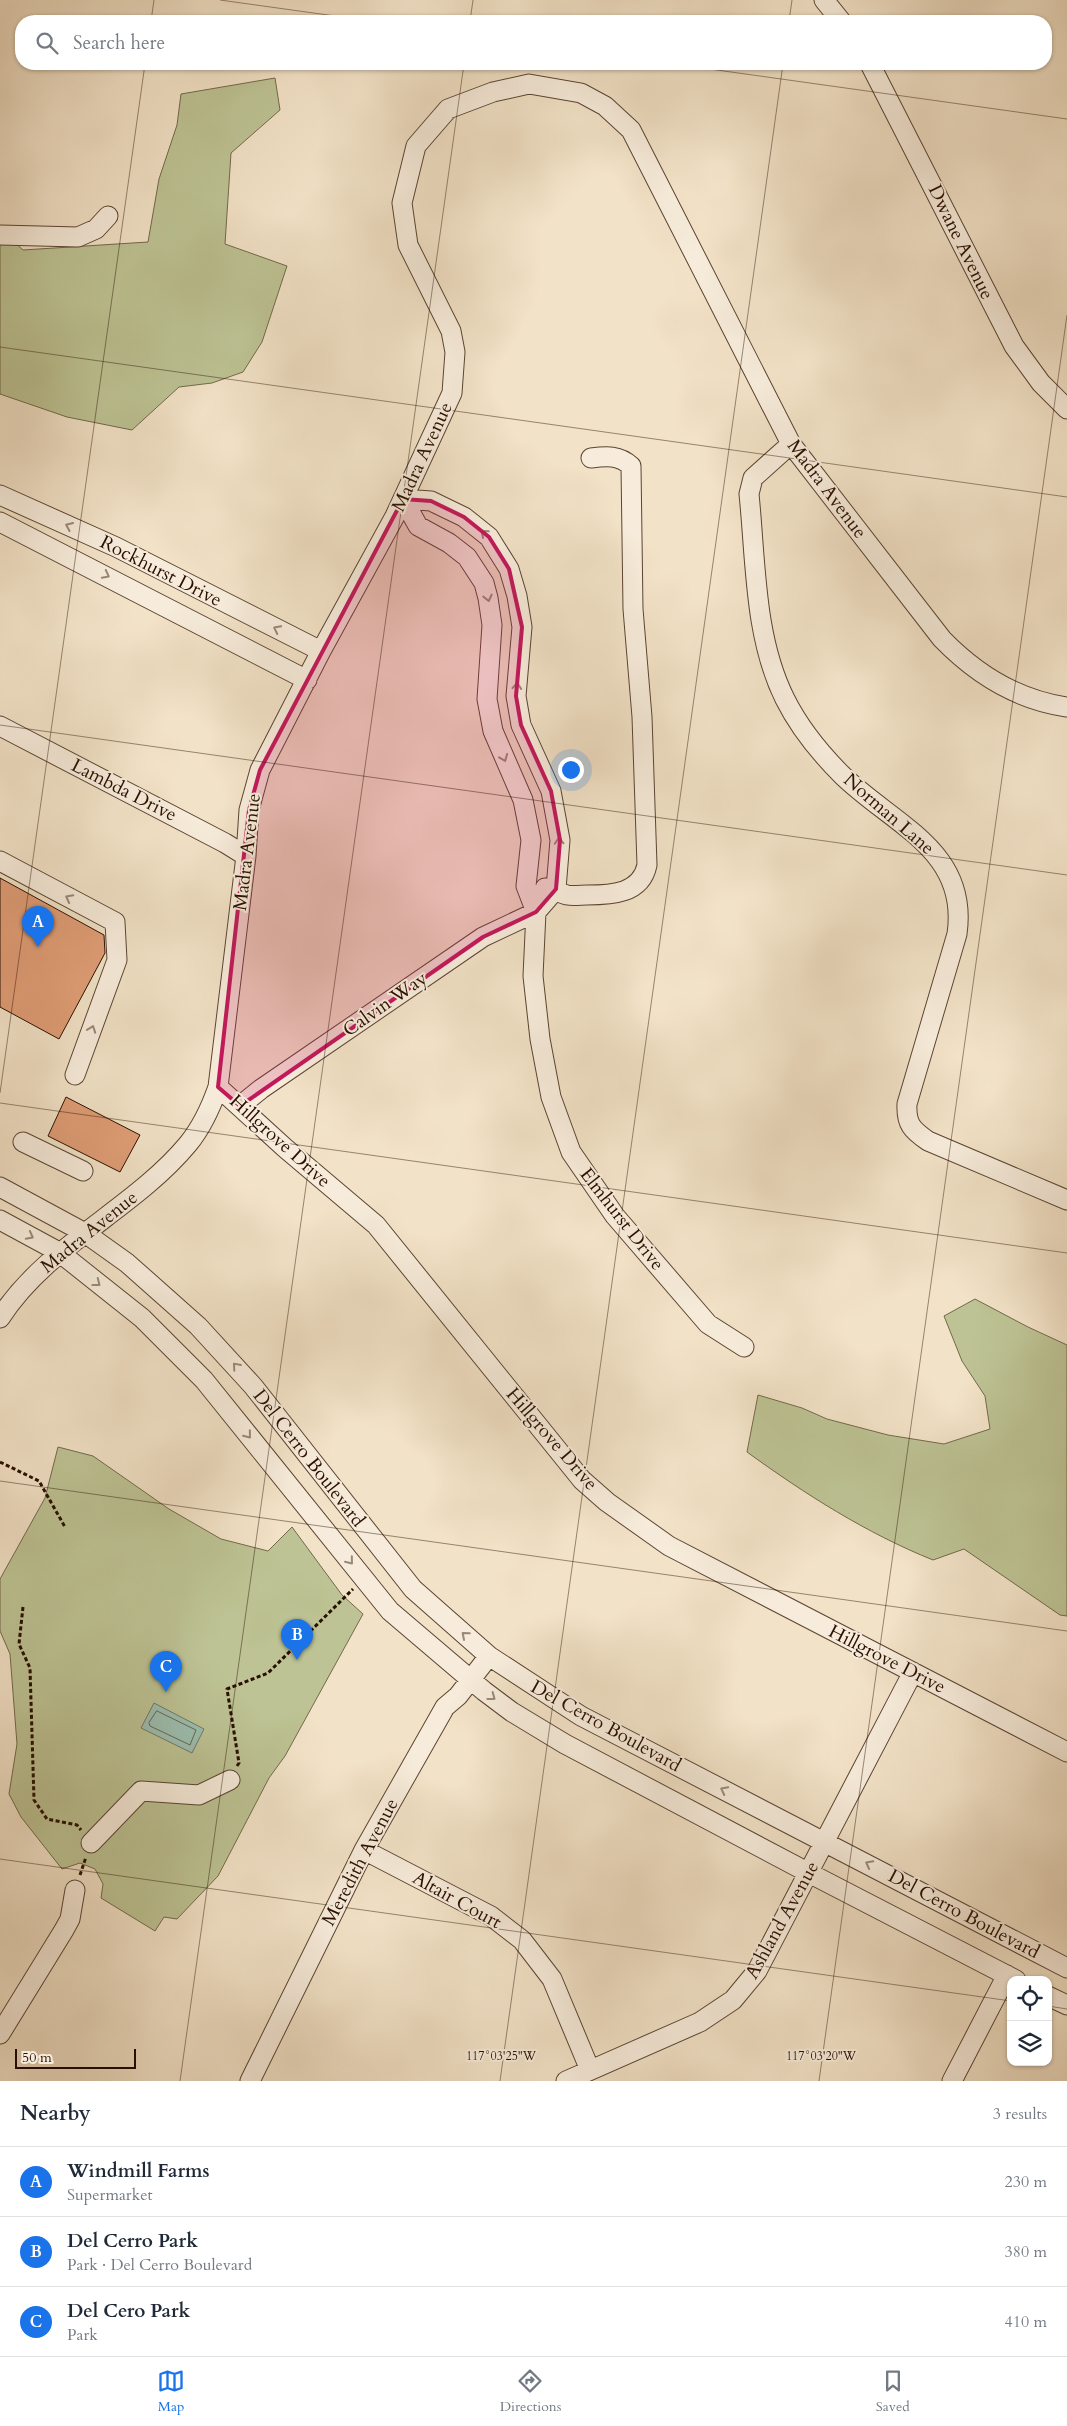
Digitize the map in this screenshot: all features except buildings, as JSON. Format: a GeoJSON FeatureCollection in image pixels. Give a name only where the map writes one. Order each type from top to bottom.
{"type":"FeatureCollection","features":[{"type":"Feature","properties":{"kind":"street"},"geometry":{"type":"LineString","coordinates":[[824,0],[835,15]]}},
{"type":"Feature","properties":{"kind":"street","name":"Dwane Avenue"},"geometry":{"type":"LineString","coordinates":[[873,70],[1014,346],[1041,383],[1067,409]]}},
{"type":"Feature","properties":{"kind":"street","name":"Madra Avenue"},"geometry":{"type":"LineString","coordinates":[[0,1318],[7,1292],[150,1184],[188,1144],[210,1109],[218,1087],[246,856],[249,810],[260,770],[321,651],[403,499],[452,393],[455,352],[450,331],[408,245],[402,204],[416,146],[448,109],[493,92],[529,84],[580,92],[605,106],[631,130],[791,444],[942,639],[956,653],[986,677],[1003,686],[1039,701],[1067,707]]}},
{"type":"Feature","properties":{"kind":"street"},"geometry":{"type":"LineString","coordinates":[[0,235],[78,237],[96,229],[108,216]]}},
{"type":"Feature","properties":{"kind":"street","name":"Norman Lane"},"geometry":{"type":"LineString","coordinates":[[791,444],[752,478],[749,494],[764,643],[785,698],[808,736],[842,775],[936,854],[954,883],[960,913],[957,934],[907,1104],[906,1118],[912,1130],[928,1141],[1067,1200]]}},
{"type":"Feature","properties":{"kind":"street"},"geometry":{"type":"LineString","coordinates":[[526,886],[556,889],[567,895],[608,894],[634,887],[646,872],[642,717],[633,609],[630,466],[622,458],[608,456],[592,458]]}},
{"type":"Feature","properties":{"kind":"street","name":"Rockhurst Drive"},"geometry":{"type":"LineString","coordinates":[[0,495],[116,547],[321,651]]}},
{"type":"Feature","properties":{"kind":"street"},"geometry":{"type":"LineString","coordinates":[[403,499],[432,501],[464,517],[489,537],[510,569],[522,627],[516,696],[521,725],[551,791],[560,840],[556,889],[536,912]]}},
{"type":"Feature","properties":{"kind":"street","name":"Elmhurst Drive"},"geometry":{"type":"LineString","coordinates":[[403,499],[418,526],[449,543],[467,557],[484,583],[492,625],[487,699],[493,731],[523,800],[531,840],[526,886],[536,912],[533,976],[540,1039],[552,1097],[571,1152],[615,1216],[708,1324],[744,1346]]}},
{"type":"Feature","properties":{"kind":"street","name":"Rockhurst Drive"},"geometry":{"type":"LineString","coordinates":[[0,522],[307,680]]}},
{"type":"Feature","properties":{"kind":"street","name":"Lambda Drive"},"geometry":{"type":"LineString","coordinates":[[0,726],[226,843],[246,856]]}},
{"type":"Feature","properties":{"kind":"street"},"geometry":{"type":"LineString","coordinates":[[0,862],[115,922],[117,960],[76,1075]]}},
{"type":"Feature","properties":{"kind":"street","name":"Calvin Way"},"geometry":{"type":"LineString","coordinates":[[240,1106],[261,1089],[483,937],[536,912]]}},
{"type":"Feature","properties":{"kind":"street","name":"Hillgrove Drive"},"geometry":{"type":"LineString","coordinates":[[218,1087],[285,1148],[376,1225],[582,1480],[607,1502],[669,1546],[1067,1752]]}},
{"type":"Feature","properties":{"kind":"street"},"geometry":{"type":"LineString","coordinates":[[22,1142],[83,1171]]}},
{"type":"Feature","properties":{"kind":"street","name":"Del Cerro Boulevard"},"geometry":{"type":"LineString","coordinates":[[0,1187],[85,1233],[127,1263],[198,1326],[253,1386],[320,1474],[413,1589],[489,1656],[581,1716],[826,1841],[1067,1968]]}},
{"type":"Feature","properties":{"kind":"street","name":"Del Cerro Boulevard"},"geometry":{"type":"LineString","coordinates":[[0,1220],[59,1252],[142,1318],[204,1380],[390,1611],[470,1680],[512,1712],[565,1744],[809,1873],[1010,1976]]}},
{"type":"Feature","properties":{"kind":"street","name":"Meredith Avenue"},"geometry":{"type":"LineString","coordinates":[[250,2081],[364,1850],[445,1707],[458,1696],[489,1656]]}},
{"type":"Feature","properties":{"kind":"street","name":"Ashland Avenue"},"geometry":{"type":"LineString","coordinates":[[566,2081],[700,2022],[733,2000],[757,1971],[913,1672]]}},
{"type":"Feature","properties":{"kind":"street"},"geometry":{"type":"LineString","coordinates":[[91,1843],[141,1791],[198,1795],[230,1780]]}},
{"type":"Feature","properties":{"kind":"street","name":"Altair Court"},"geometry":{"type":"LineString","coordinates":[[364,1850],[491,1916],[522,1940],[552,1979],[590,2070]]}},
{"type":"Feature","properties":{"kind":"street"},"geometry":{"type":"LineString","coordinates":[[0,2034],[70,1919],[75,1890]]}},
{"type":"Feature","properties":{"kind":"street"},"geometry":{"type":"LineString","coordinates":[[952,2081],[1007,1986]]}},
{"type":"Feature","properties":{"kind":"street"},"geometry":{"type":"LineString","coordinates":[[1052,1998],[1067,2005]]}},
{"type":"Feature","properties":{"kind":"path"},"geometry":{"type":"LineString","coordinates":[[0,1462],[39,1481],[65,1527]]}},
{"type":"Feature","properties":{"kind":"path"},"geometry":{"type":"LineString","coordinates":[[230,1780],[239,1763],[227,1689],[268,1672],[364,1578]]}},
{"type":"Feature","properties":{"kind":"path"},"geometry":{"type":"LineString","coordinates":[[23,1607],[19,1644],[30,1668],[33,1702],[34,1800],[47,1819],[77,1825],[91,1843],[75,1890]]}},
{"type":"Feature","properties":{"kind":"highlighted area"},"geometry":{"type":"Polygon","coordinates":[[[403,499],[431,501],[464,517],[489,537],[509,569],[522,627],[516,696],[521,725],[551,791],[560,840],[556,889],[536,912],[483,937],[240,1106],[218,1087],[249,810],[260,770],[403,499]]]}},
{"type":"Feature","properties":{"kind":"shaded area"},"geometry":{"type":"Polygon","coordinates":[[[275,78],[280,110],[231,153],[225,244],[287,266],[262,342],[243,372],[212,383],[179,387],[132,430],[67,417],[0,394],[0,229],[23,250],[148,242],[159,179],[177,125],[181,94],[275,78]]]}},
{"type":"Feature","properties":{"kind":"shaded area"},"geometry":{"type":"Polygon","coordinates":[[[975,1299],[1067,1345],[1067,1616],[1060,1615],[964,1549],[933,1560],[884,1538],[814,1498],[747,1452],[758,1395],[802,1408],[827,1419],[888,1435],[944,1444],[990,1429],[985,1396],[962,1361],[944,1316],[975,1299]]]}},
{"type":"Feature","properties":{"kind":"shaded area"},"geometry":{"type":"Polygon","coordinates":[[[58,1447],[93,1456],[169,1509],[221,1539],[268,1551],[292,1527],[342,1595],[363,1614],[285,1756],[269,1778],[218,1876],[177,1919],[164,1917],[155,1931],[101,1898],[103,1884],[95,1869],[80,1863],[62,1869],[21,1817],[9,1794],[17,1744],[10,1654],[0,1631],[0,1579],[45,1498],[58,1447]]]}},
{"type":"Feature","properties":{"kind":"water"},"geometry":{"type":"Polygon","coordinates":[[[154,1703],[204,1729],[192,1753],[141,1728],[154,1703]]]}},
{"type":"Feature","properties":{"kind":"place","name":"Windmill Farms"},"geometry":{"type":"Point","coordinates":[38,947]}},
{"type":"Feature","properties":{"kind":"place","name":"Del Cerro Park"},"geometry":{"type":"Point","coordinates":[297,1660]}},
{"type":"Feature","properties":{"kind":"place","name":"Del Cero Park"},"geometry":{"type":"Point","coordinates":[166,1692]}}]}
